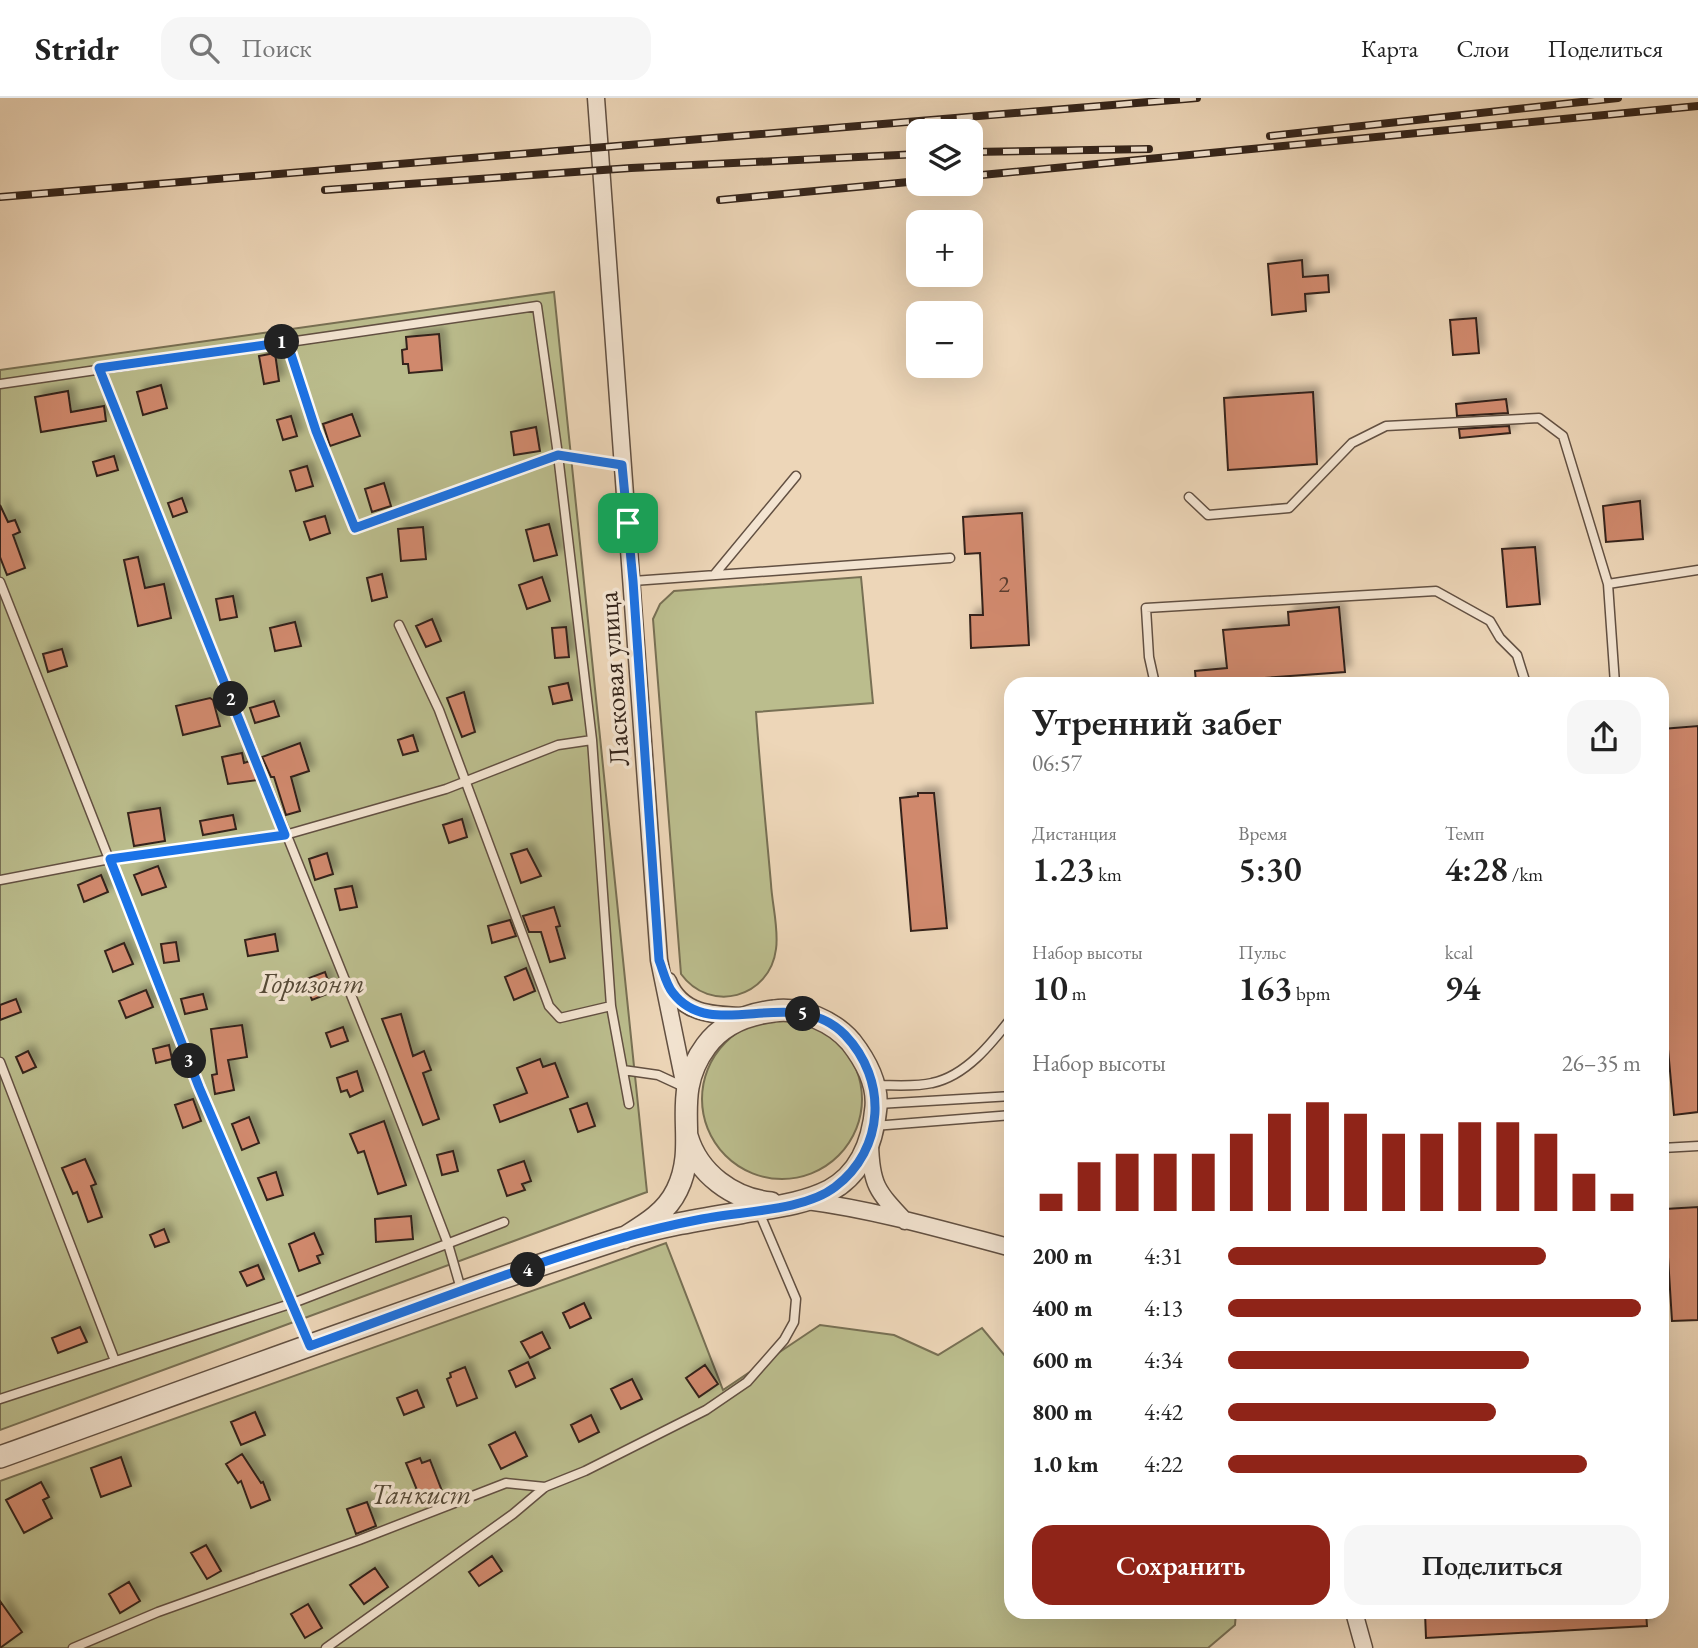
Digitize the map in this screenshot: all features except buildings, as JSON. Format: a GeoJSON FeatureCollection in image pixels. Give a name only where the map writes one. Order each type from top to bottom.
{"type":"FeatureCollection","features":[{"type":"Feature","properties":{"kind":"street","name":"Ласковая улица"},"geometry":{"type":"LineString","coordinates":[[596,98],[659,960],[685,1087]]}},
{"type":"Feature","properties":{"kind":"street"},"geometry":{"type":"LineString","coordinates":[[659,960],[672,992],[686,1006],[708,1015],[745,1016],[779,1010],[814,1016],[843,1033],[865,1060],[875,1095],[871,1173],[881,1195],[906,1222]]}},
{"type":"Feature","properties":{"kind":"street"},"geometry":{"type":"LineString","coordinates":[[624,1238],[655,1219],[678,1188],[686,1154],[685,1087],[692,1065],[714,1035],[745,1016]]}},
{"type":"Feature","properties":{"kind":"street"},"geometry":{"type":"LineString","coordinates":[[685,1129],[691,1147],[706,1171],[728,1190],[755,1202],[784,1205]]}},
{"type":"Feature","properties":{"kind":"street"},"geometry":{"type":"LineString","coordinates":[[0,1457],[462,1292],[624,1238],[807,1201],[833,1189],[855,1169],[872,1135]]}},
{"type":"Feature","properties":{"kind":"street"},"geometry":{"type":"LineString","coordinates":[[807,1201],[865,1209],[1004,1246]]}},
{"type":"Feature","properties":{"kind":"street"},"geometry":{"type":"LineString","coordinates":[[1356,1619],[1364,1648]]}},
{"type":"Feature","properties":{"kind":"lane"},"geometry":{"type":"LineString","coordinates":[[0,384],[537,306],[558,455],[592,740],[611,1006],[629,1104]]}},
{"type":"Feature","properties":{"kind":"lane"},"geometry":{"type":"LineString","coordinates":[[287,342],[316,431],[355,528],[558,455],[622,465]]}},
{"type":"Feature","properties":{"kind":"lane"},"geometry":{"type":"LineString","coordinates":[[99,368],[449,1244],[462,1292]]}},
{"type":"Feature","properties":{"kind":"lane"},"geometry":{"type":"LineString","coordinates":[[1189,497],[1208,514],[1289,508],[1352,443],[1386,426],[1539,418],[1563,436],[1608,584],[1615,677]]}},
{"type":"Feature","properties":{"kind":"lane"},"geometry":{"type":"LineString","coordinates":[[714,575],[796,476]]}},
{"type":"Feature","properties":{"kind":"lane"},"geometry":{"type":"LineString","coordinates":[[633,581],[950,558]]}},
{"type":"Feature","properties":{"kind":"lane"},"geometry":{"type":"LineString","coordinates":[[1608,584],[1698,570]]}},
{"type":"Feature","properties":{"kind":"lane"},"geometry":{"type":"LineString","coordinates":[[0,582],[199,1087],[310,1346]]}},
{"type":"Feature","properties":{"kind":"lane"},"geometry":{"type":"LineString","coordinates":[[1153,677],[1149,657],[1146,608],[1436,591],[1490,621],[1500,638],[1517,655],[1524,677]]}},
{"type":"Feature","properties":{"kind":"lane"},"geometry":{"type":"LineString","coordinates":[[399,625],[439,710],[548,1006],[560,1018],[611,1006]]}},
{"type":"Feature","properties":{"kind":"lane"},"geometry":{"type":"LineString","coordinates":[[0,880],[110,859],[285,835],[466,781],[558,744],[592,740]]}},
{"type":"Feature","properties":{"kind":"lane"},"geometry":{"type":"LineString","coordinates":[[875,1095],[951,1077],[990,1045],[1004,1027]]}},
{"type":"Feature","properties":{"kind":"lane"},"geometry":{"type":"LineString","coordinates":[[0,1062],[115,1360]]}},
{"type":"Feature","properties":{"kind":"lane"},"geometry":{"type":"LineString","coordinates":[[623,1070],[659,1075],[685,1087]]}},
{"type":"Feature","properties":{"kind":"lane"},"geometry":{"type":"LineString","coordinates":[[875,1095],[1004,1096]]}},
{"type":"Feature","properties":{"kind":"lane"},"geometry":{"type":"LineString","coordinates":[[872,1135],[1004,1116]]}},
{"type":"Feature","properties":{"kind":"lane"},"geometry":{"type":"LineString","coordinates":[[1669,1148],[1698,1146]]}},
{"type":"Feature","properties":{"kind":"lane"},"geometry":{"type":"LineString","coordinates":[[326,1648],[513,1514],[545,1487],[585,1471],[706,1410],[747,1382],[784,1340],[794,1322],[796,1299],[758,1209]]}},
{"type":"Feature","properties":{"kind":"lane"},"geometry":{"type":"LineString","coordinates":[[0,1399],[293,1303],[504,1222]]}},
{"type":"Feature","properties":{"kind":"lane"},"geometry":{"type":"LineString","coordinates":[[73,1648],[158,1612],[359,1540],[506,1483],[545,1487]]}},
{"type":"Feature","properties":{"kind":"green space","name":"Горизонт"},"geometry":{"type":"Polygon","coordinates":[[[554,292],[647,1192],[0,1430],[0,370],[554,292]]]}},
{"type":"Feature","properties":{"kind":"green space"},"geometry":{"type":"Polygon","coordinates":[[[861,577],[873,703],[756,712],[776,949],[771,966],[763,979],[751,989],[722,997],[707,994],[693,986],[681,974],[653,619],[660,604],[674,591],[861,577]]]}},
{"type":"Feature","properties":{"kind":"green space"},"geometry":{"type":"Polygon","coordinates":[[[782,1019],[813,1025],[838,1043],[856,1068],[862,1099],[856,1130],[838,1155],[813,1173],[782,1179],[751,1173],[726,1155],[708,1130],[702,1099],[708,1068],[726,1043],[751,1025],[782,1019]]]}},
{"type":"Feature","properties":{"kind":"green space","name":"Танкист"},"geometry":{"type":"Polygon","coordinates":[[[666,1243],[723,1390],[820,1325],[894,1335],[938,1355],[982,1328],[1004,1355],[1004,1619],[1235,1619],[1235,1625],[1208,1648],[0,1648],[0,1481],[666,1243]]]}},
{"type":"Feature","properties":{"kind":"railway"},"geometry":{"type":"LineString","coordinates":[[0,197],[1197,98]]}},
{"type":"Feature","properties":{"kind":"railway"},"geometry":{"type":"LineString","coordinates":[[1270,136],[1618,98]]}},
{"type":"Feature","properties":{"kind":"railway"},"geometry":{"type":"LineString","coordinates":[[983,175],[1698,106]]}},
{"type":"Feature","properties":{"kind":"railway"},"geometry":{"type":"LineString","coordinates":[[983,152],[1149,149]]}},
{"type":"Feature","properties":{"kind":"railway"},"geometry":{"type":"LineString","coordinates":[[325,190],[631,168],[906,155]]}},
{"type":"Feature","properties":{"kind":"railway"},"geometry":{"type":"LineString","coordinates":[[720,200],[906,182]]}},
{"type":"Feature","properties":{"kind":"route"},"geometry":{"type":"LineString","coordinates":[[287,342],[316,431],[355,528],[558,455],[622,465],[628,523],[659,960],[672,992],[686,1006],[708,1015],[745,1016],[779,1010],[814,1016],[843,1033],[865,1060],[877,1097],[870,1144],[855,1169],[833,1189],[807,1201],[701,1219],[624,1238],[310,1346],[199,1087],[110,859],[285,835],[99,368],[287,342]]}}]}
